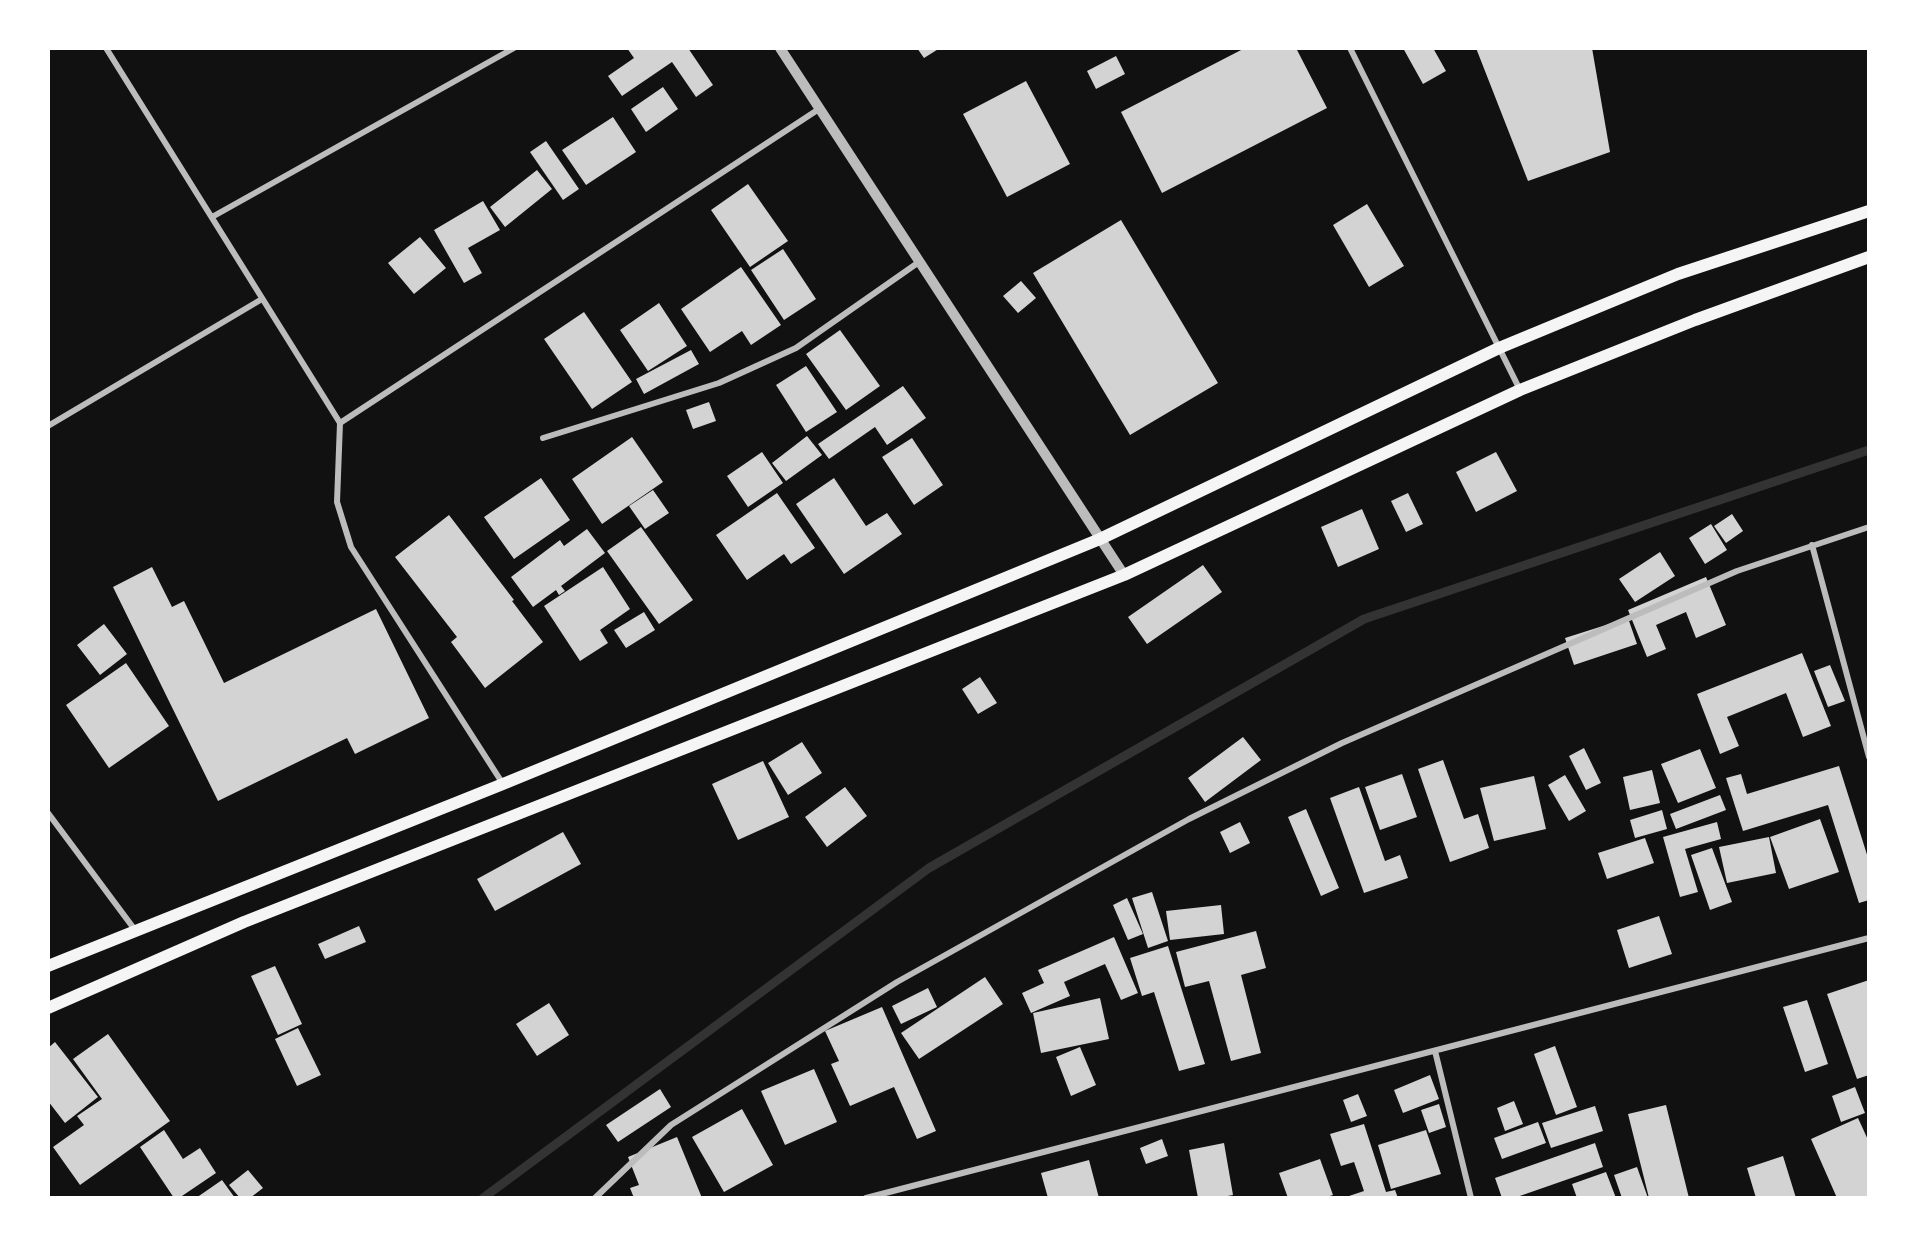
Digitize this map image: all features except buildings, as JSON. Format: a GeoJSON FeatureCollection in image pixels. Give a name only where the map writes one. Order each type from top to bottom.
{"type":"FeatureCollection","features":[{"type":"Feature","properties":{"kind":"main road"},"geometry":{"type":"LineString","coordinates":[[48,966],[503,784],[1100,539],[1499,348],[1678,274],[1869,211]]}},
{"type":"Feature","properties":{"kind":"main road"},"geometry":{"type":"LineString","coordinates":[[48,1008],[244,922],[1124,576],[1520,390],[1695,320],[1869,257]]}},
{"type":"Feature","properties":{"kind":"street"},"geometry":{"type":"LineString","coordinates":[[106,48],[340,423],[337,502],[351,547],[503,784]]}},
{"type":"Feature","properties":{"kind":"street"},"geometry":{"type":"LineString","coordinates":[[212,217],[514,48]]}},
{"type":"Feature","properties":{"kind":"street"},"geometry":{"type":"LineString","coordinates":[[780,48],[1124,576]]}},
{"type":"Feature","properties":{"kind":"street"},"geometry":{"type":"LineString","coordinates":[[1350,48],[1520,390]]}},
{"type":"Feature","properties":{"kind":"street"},"geometry":{"type":"LineString","coordinates":[[340,423],[819,109]]}},
{"type":"Feature","properties":{"kind":"street"},"geometry":{"type":"LineString","coordinates":[[543,438],[719,383],[796,348],[919,262]]}},
{"type":"Feature","properties":{"kind":"street"},"geometry":{"type":"LineString","coordinates":[[48,426],[262,299]]}},
{"type":"Feature","properties":{"kind":"street"},"geometry":{"type":"LineString","coordinates":[[595,1198],[671,1125],[897,982],[1189,819],[1342,743],[1737,571],[1869,527]]}},
{"type":"Feature","properties":{"kind":"street"},"geometry":{"type":"LineString","coordinates":[[1812,545],[1869,757]]}},
{"type":"Feature","properties":{"kind":"street"},"geometry":{"type":"LineString","coordinates":[[48,813],[135,930]]}},
{"type":"Feature","properties":{"kind":"street"},"geometry":{"type":"LineString","coordinates":[[866,1198],[1869,938]]}},
{"type":"Feature","properties":{"kind":"street"},"geometry":{"type":"LineString","coordinates":[[1435,1051],[1471,1198]]}},
{"type":"Feature","properties":{"kind":"waterway"},"geometry":{"type":"LineString","coordinates":[[483,1198],[929,868],[1364,619],[1869,450]]}}]}
